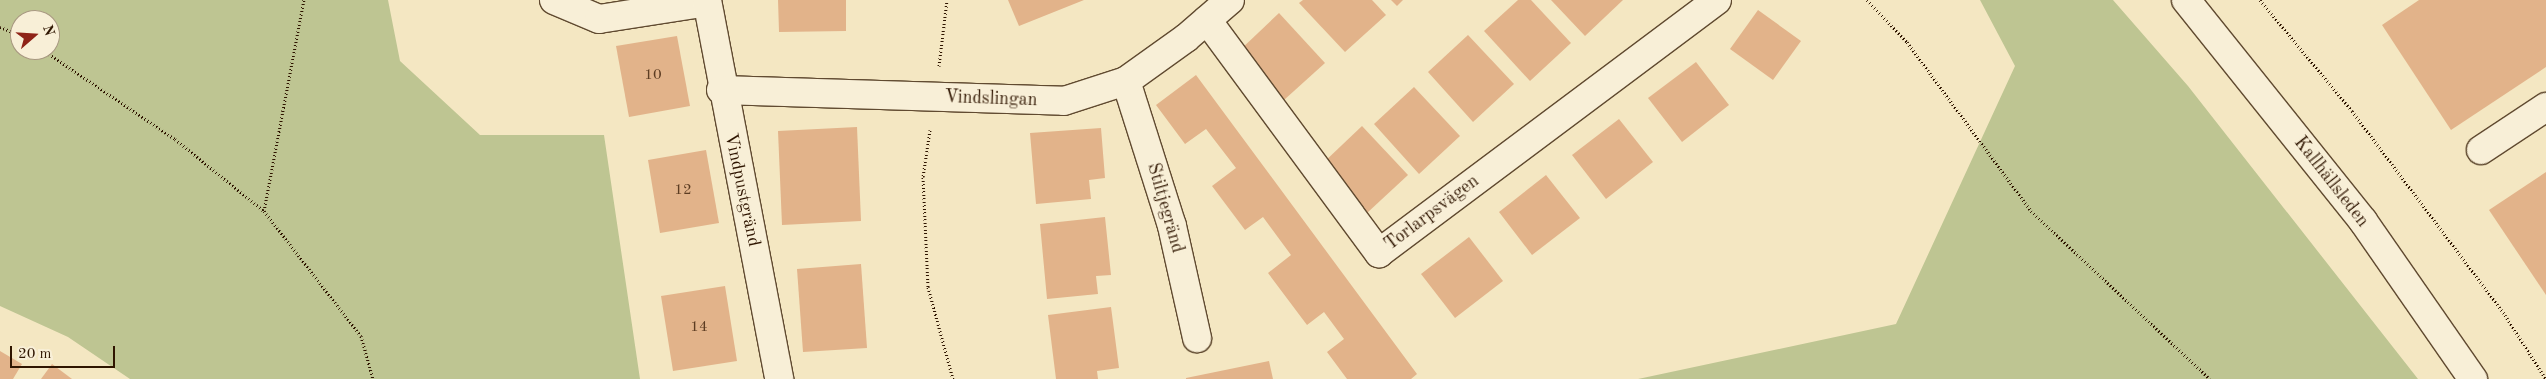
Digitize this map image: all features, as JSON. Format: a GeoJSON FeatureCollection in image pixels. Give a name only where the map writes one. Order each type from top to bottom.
{"type":"FeatureCollection","features":[{"type":"Feature","properties":{"kind":"street"},"geometry":{"type":"LineString","coordinates":[[554,0],[599,19],[707,1]]}},
{"type":"Feature","properties":{"kind":"street","name":"Vindslingan"},"geometry":{"type":"LineString","coordinates":[[722,90],[1064,101],[1126,81],[1207,20],[1230,0]]}},
{"type":"Feature","properties":{"kind":"street","name":"Torlarpsvägen"},"geometry":{"type":"LineString","coordinates":[[1207,20],[1379,253],[1717,0]]}},
{"type":"Feature","properties":{"kind":"street","name":"Kallhällsleden"},"geometry":{"type":"LineString","coordinates":[[2186,0],[2363,221],[2470,376]]}},
{"type":"Feature","properties":{"kind":"street","name":"Vindpustgränd"},"geometry":{"type":"LineString","coordinates":[[707,1],[722,90],[778,379]]}},
{"type":"Feature","properties":{"kind":"street","name":"Stiltjegränd"},"geometry":{"type":"LineString","coordinates":[[1126,81],[1172,226],[1197,338]]}},
{"type":"Feature","properties":{"kind":"street"},"geometry":{"type":"LineString","coordinates":[[2481,150],[2546,108]]}},
{"type":"Feature","properties":{"kind":"path"},"geometry":{"type":"LineString","coordinates":[[264,211],[304,0]]}},
{"type":"Feature","properties":{"kind":"path"},"geometry":{"type":"LineString","coordinates":[[947,0],[924,177],[928,287],[953,379]]}},
{"type":"Feature","properties":{"kind":"path"},"geometry":{"type":"LineString","coordinates":[[1867,0],[1907,42],[2031,211],[2210,379]]}},
{"type":"Feature","properties":{"kind":"path"},"geometry":{"type":"LineString","coordinates":[[2260,0],[2352,110],[2505,315],[2546,379]]}},
{"type":"Feature","properties":{"kind":"path"},"geometry":{"type":"LineString","coordinates":[[58,60],[175,139],[264,211],[360,336],[373,379]]}},
{"type":"Feature","properties":{"kind":"green space"},"geometry":{"type":"Polygon","coordinates":[[[0,0],[388,0],[400,61],[480,135],[604,135],[640,379],[130,379],[68,337],[0,306],[0,0]]]}},
{"type":"Feature","properties":{"kind":"green space"},"geometry":{"type":"Polygon","coordinates":[[[1980,0],[2113,0],[2188,86],[2418,379],[1638,379],[1896,324],[2015,66],[1980,0]]]}},
{"type":"Feature","properties":{"kind":"building"},"geometry":{"type":"Polygon","coordinates":[[[778,0],[846,0],[846,31],[779,32],[778,0]]]}},
{"type":"Feature","properties":{"kind":"building"},"geometry":{"type":"Polygon","coordinates":[[[1008,0],[1084,0],[1019,26],[1008,0]]]}},
{"type":"Feature","properties":{"kind":"building"},"geometry":{"type":"Polygon","coordinates":[[[1303,0],[1372,0],[1386,15],[1345,52],[1299,3],[1303,0]]]}},
{"type":"Feature","properties":{"kind":"building"},"geometry":{"type":"Polygon","coordinates":[[[1391,0],[1403,0],[1397,6],[1391,0]]]}},
{"type":"Feature","properties":{"kind":"building"},"geometry":{"type":"Polygon","coordinates":[[[1518,0],[1531,0],[1571,43],[1530,81],[1484,31],[1518,0]]]}},
{"type":"Feature","properties":{"kind":"building"},"geometry":{"type":"Polygon","coordinates":[[[1551,0],[1623,0],[1585,36],[1551,0]]]}},
{"type":"Feature","properties":{"kind":"building"},"geometry":{"type":"Polygon","coordinates":[[[2419,0],[2546,0],[2546,67],[2451,130],[2382,25],[2419,0]]]}},
{"type":"Feature","properties":{"kind":"building"},"geometry":{"type":"Polygon","coordinates":[[[1758,10],[1801,41],[1773,80],[1730,49],[1758,10]]]}},
{"type":"Feature","properties":{"kind":"building"},"geometry":{"type":"Polygon","coordinates":[[[1279,13],[1325,63],[1284,100],[1239,51],[1279,13]]]}},
{"type":"Feature","properties":{"kind":"building"},"geometry":{"type":"Polygon","coordinates":[[[1468,35],[1514,84],[1473,122],[1428,72],[1468,35]]]}},
{"type":"Feature","properties":{"kind":"building"},"geometry":{"type":"Polygon","coordinates":[[[677,36],[690,106],[629,117],[616,46],[677,36]]]}},
{"type":"Feature","properties":{"kind":"building"},"geometry":{"type":"Polygon","coordinates":[[[1696,62],[1729,105],[1682,142],[1648,98],[1696,62]]]}},
{"type":"Feature","properties":{"kind":"building"},"geometry":{"type":"Polygon","coordinates":[[[1196,75],[1417,374],[1411,379],[1347,379],[1327,352],[1344,339],[1324,312],[1307,325],[1268,273],[1291,255],[1263,217],[1245,230],[1212,186],[1236,168],[1206,129],[1185,144],[1156,105],[1196,75]]]}},
{"type":"Feature","properties":{"kind":"building"},"geometry":{"type":"Polygon","coordinates":[[[1414,87],[1460,136],[1419,174],[1374,124],[1414,87]]]}},
{"type":"Feature","properties":{"kind":"building"},"geometry":{"type":"Polygon","coordinates":[[[1619,119],[1653,162],[1606,199],[1572,155],[1619,119]]]}},
{"type":"Feature","properties":{"kind":"building"},"geometry":{"type":"Polygon","coordinates":[[[1362,126],[1408,175],[1367,213],[1322,164],[1362,126]]]}},
{"type":"Feature","properties":{"kind":"building"},"geometry":{"type":"Polygon","coordinates":[[[857,127],[861,221],[782,225],[778,131],[857,127]]]}},
{"type":"Feature","properties":{"kind":"building"},"geometry":{"type":"Polygon","coordinates":[[[1101,128],[1105,178],[1089,180],[1091,199],[1036,204],[1030,133],[1101,128]]]}},
{"type":"Feature","properties":{"kind":"building"},"geometry":{"type":"Polygon","coordinates":[[[706,150],[719,223],[660,233],[648,160],[706,150]]]}},
{"type":"Feature","properties":{"kind":"building"},"geometry":{"type":"Polygon","coordinates":[[[2546,172],[2546,295],[2489,210],[2546,172]]]}},
{"type":"Feature","properties":{"kind":"building"},"geometry":{"type":"Polygon","coordinates":[[[1546,175],[1580,218],[1532,255],[1499,212],[1546,175]]]}},
{"type":"Feature","properties":{"kind":"building"},"geometry":{"type":"Polygon","coordinates":[[[1105,217],[1111,275],[1096,276],[1098,294],[1047,299],[1040,224],[1105,217]]]}},
{"type":"Feature","properties":{"kind":"building"},"geometry":{"type":"Polygon","coordinates":[[[1469,237],[1503,281],[1455,318],[1421,274],[1469,237]]]}},
{"type":"Feature","properties":{"kind":"building"},"geometry":{"type":"Polygon","coordinates":[[[861,264],[867,348],[803,352],[797,269],[861,264]]]}},
{"type":"Feature","properties":{"kind":"building"},"geometry":{"type":"Polygon","coordinates":[[[725,286],[737,361],[673,371],[661,296],[725,286]]]}},
{"type":"Feature","properties":{"kind":"building"},"geometry":{"type":"Polygon","coordinates":[[[1111,307],[1119,368],[1097,371],[1098,379],[1056,379],[1048,315],[1111,307]]]}},
{"type":"Feature","properties":{"kind":"building"},"geometry":{"type":"Polygon","coordinates":[[[0,351],[22,364],[13,379],[0,379],[0,351]]]}},
{"type":"Feature","properties":{"kind":"building"},"geometry":{"type":"Polygon","coordinates":[[[1269,361],[1273,379],[1186,379],[1186,378],[1269,361]]]}},
{"type":"Feature","properties":{"kind":"building"},"geometry":{"type":"Polygon","coordinates":[[[52,364],[72,379],[41,379],[52,364]]]}}]}
